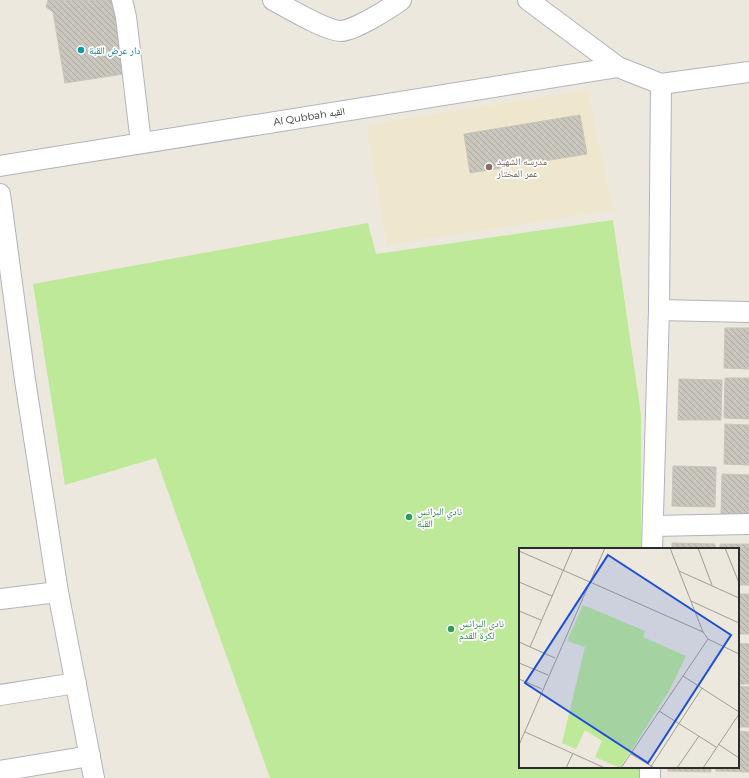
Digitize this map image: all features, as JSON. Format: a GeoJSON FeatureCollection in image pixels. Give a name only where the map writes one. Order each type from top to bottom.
{"type":"FeatureCollection","features":[{"type":"Feature","properties":{"kind":"street"},"geometry":{"type":"LineString","coordinates":[[122,0],[142,143]]}},
{"type":"Feature","properties":{"kind":"street"},"geometry":{"type":"LineString","coordinates":[[273,0],[329,29],[341,31],[353,28],[402,0]]}},
{"type":"Feature","properties":{"kind":"street"},"geometry":{"type":"LineString","coordinates":[[528,0],[618,66],[661,84],[749,72]]}},
{"type":"Feature","properties":{"kind":"street","name":"Al Qubbah القبه"},"geometry":{"type":"LineString","coordinates":[[0,166],[618,66]]}},
{"type":"Feature","properties":{"kind":"street"},"geometry":{"type":"LineString","coordinates":[[652,548],[659,310],[661,84]]}},
{"type":"Feature","properties":{"kind":"street"},"geometry":{"type":"LineString","coordinates":[[0,194],[25,380],[58,592],[94,778]]}},
{"type":"Feature","properties":{"kind":"street"},"geometry":{"type":"LineString","coordinates":[[659,310],[749,312]]}},
{"type":"Feature","properties":{"kind":"street"},"geometry":{"type":"LineString","coordinates":[[653,526],[749,524]]}},
{"type":"Feature","properties":{"kind":"street"},"geometry":{"type":"LineString","coordinates":[[0,599],[58,592]]}},
{"type":"Feature","properties":{"kind":"street"},"geometry":{"type":"LineString","coordinates":[[0,695],[76,683]]}},
{"type":"Feature","properties":{"kind":"street"},"geometry":{"type":"LineString","coordinates":[[0,771],[90,756]]}},
{"type":"Feature","properties":{"kind":"shaded area","name":"مدرسه الشهيد عمر المختار"},"geometry":{"type":"Polygon","coordinates":[[[588,90],[613,210],[387,245],[366,125],[588,90]]]}},
{"type":"Feature","properties":{"kind":"green space","name":"نادي البرانس القبة"},"geometry":{"type":"Polygon","coordinates":[[[613,220],[641,415],[641,548],[519,548],[519,768],[640,768],[640,778],[270,778],[156,458],[65,485],[33,284],[368,223],[376,254],[613,220]]]}},
{"type":"Feature","properties":{"kind":"building"},"geometry":{"type":"Polygon","coordinates":[[[48,0],[118,0],[130,73],[65,83],[53,12],[46,7],[48,0]]]}},
{"type":"Feature","properties":{"kind":"building"},"geometry":{"type":"Polygon","coordinates":[[[580,115],[587,154],[470,173],[464,134],[580,115]]]}},
{"type":"Feature","properties":{"kind":"building"},"geometry":{"type":"Polygon","coordinates":[[[725,328],[749,328],[749,369],[724,368],[725,328]]]}},
{"type":"Feature","properties":{"kind":"building"},"geometry":{"type":"Polygon","coordinates":[[[725,378],[749,378],[749,419],[724,418],[725,378]]]}},
{"type":"Feature","properties":{"kind":"building"},"geometry":{"type":"Polygon","coordinates":[[[679,379],[722,380],[721,420],[678,420],[679,379]]]}},
{"type":"Feature","properties":{"kind":"building"},"geometry":{"type":"Polygon","coordinates":[[[725,424],[749,425],[749,465],[724,464],[725,424]]]}},
{"type":"Feature","properties":{"kind":"building"},"geometry":{"type":"Polygon","coordinates":[[[673,466],[716,467],[715,507],[672,506],[673,466]]]}},
{"type":"Feature","properties":{"kind":"building"},"geometry":{"type":"Polygon","coordinates":[[[722,474],[749,475],[749,515],[721,515],[722,474]]]}},
{"type":"Feature","properties":{"kind":"building"},"geometry":{"type":"Polygon","coordinates":[[[672,543],[715,544],[715,548],[672,548],[672,543]]]}},
{"type":"Feature","properties":{"kind":"building"},"geometry":{"type":"Polygon","coordinates":[[[720,544],[749,544],[749,585],[739,585],[739,548],[720,548],[720,544]]]}},
{"type":"Feature","properties":{"kind":"building"},"geometry":{"type":"Polygon","coordinates":[[[739,594],[749,594],[749,634],[739,634],[739,594]]]}},
{"type":"Feature","properties":{"kind":"building"},"geometry":{"type":"Polygon","coordinates":[[[739,643],[749,644],[749,684],[739,684],[739,643]]]}},
{"type":"Feature","properties":{"kind":"building"},"geometry":{"type":"Polygon","coordinates":[[[739,686],[749,687],[749,727],[739,727],[739,686]]]}},
{"type":"Feature","properties":{"kind":"building"},"geometry":{"type":"Polygon","coordinates":[[[739,731],[749,732],[749,772],[716,771],[716,768],[739,768],[739,731]]]}},
{"type":"Feature","properties":{"kind":"building"},"geometry":{"type":"Polygon","coordinates":[[[668,768],[711,768],[711,772],[668,771],[668,768]]]}},
{"type":"Feature","properties":{"kind":"place","name":"دار عرض القبة"},"geometry":{"type":"Point","coordinates":[81,50]}},
{"type":"Feature","properties":{"kind":"place","name":"مدرسه الشهيد عمر المختار"},"geometry":{"type":"Point","coordinates":[489,167]}},
{"type":"Feature","properties":{"kind":"place","name":"نادي البرانس القبة"},"geometry":{"type":"Point","coordinates":[409,517]}},
{"type":"Feature","properties":{"kind":"place","name":"نادي البرانس لكرة القدم"},"geometry":{"type":"Point","coordinates":[451,629]}}]}
